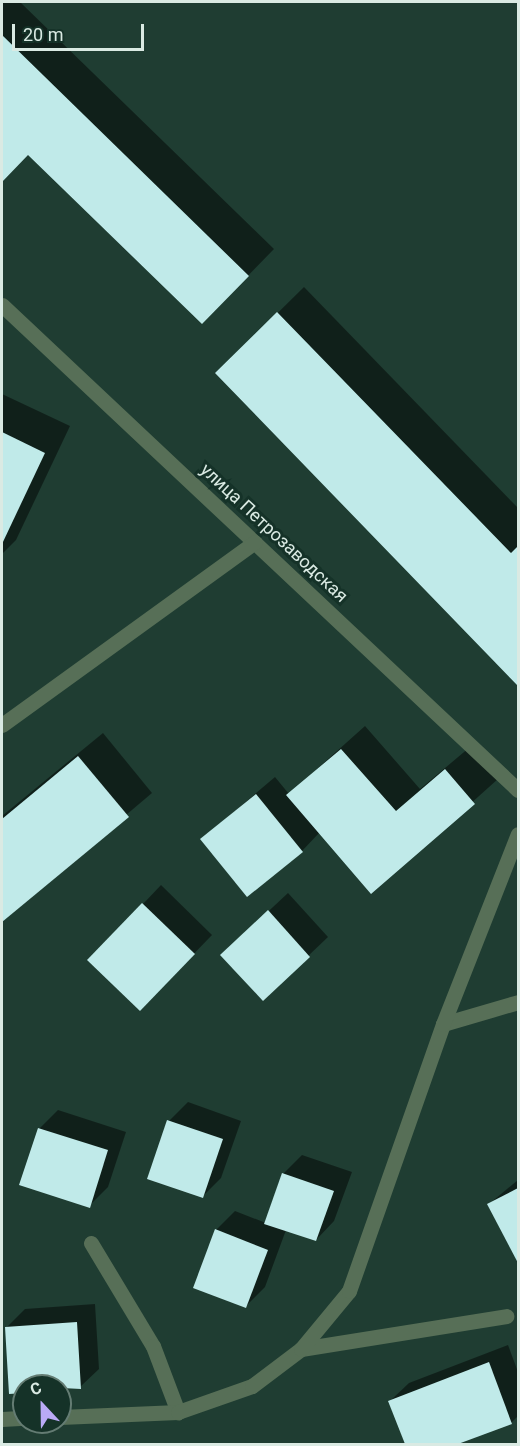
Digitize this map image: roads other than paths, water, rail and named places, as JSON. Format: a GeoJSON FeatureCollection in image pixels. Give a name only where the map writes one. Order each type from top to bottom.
{"type":"FeatureCollection","features":[{"type":"Feature","properties":{"kind":"street","name":"улица Петрозаводская"},"geometry":{"type":"LineString","coordinates":[[2,305],[519,790]]}},
{"type":"Feature","properties":{"kind":"street"},"geometry":{"type":"LineString","coordinates":[[2,724],[255,542]]}},
{"type":"Feature","properties":{"kind":"street"},"geometry":{"type":"LineString","coordinates":[[72,1416],[178,1412],[252,1386],[301,1349],[349,1291],[443,1024],[519,834]]}},
{"type":"Feature","properties":{"kind":"street"},"geometry":{"type":"LineString","coordinates":[[443,1024],[519,1002]]}},
{"type":"Feature","properties":{"kind":"street"},"geometry":{"type":"LineString","coordinates":[[91,1243],[153,1346],[178,1412]]}},
{"type":"Feature","properties":{"kind":"street"},"geometry":{"type":"LineString","coordinates":[[301,1349],[506,1316]]}}]}
